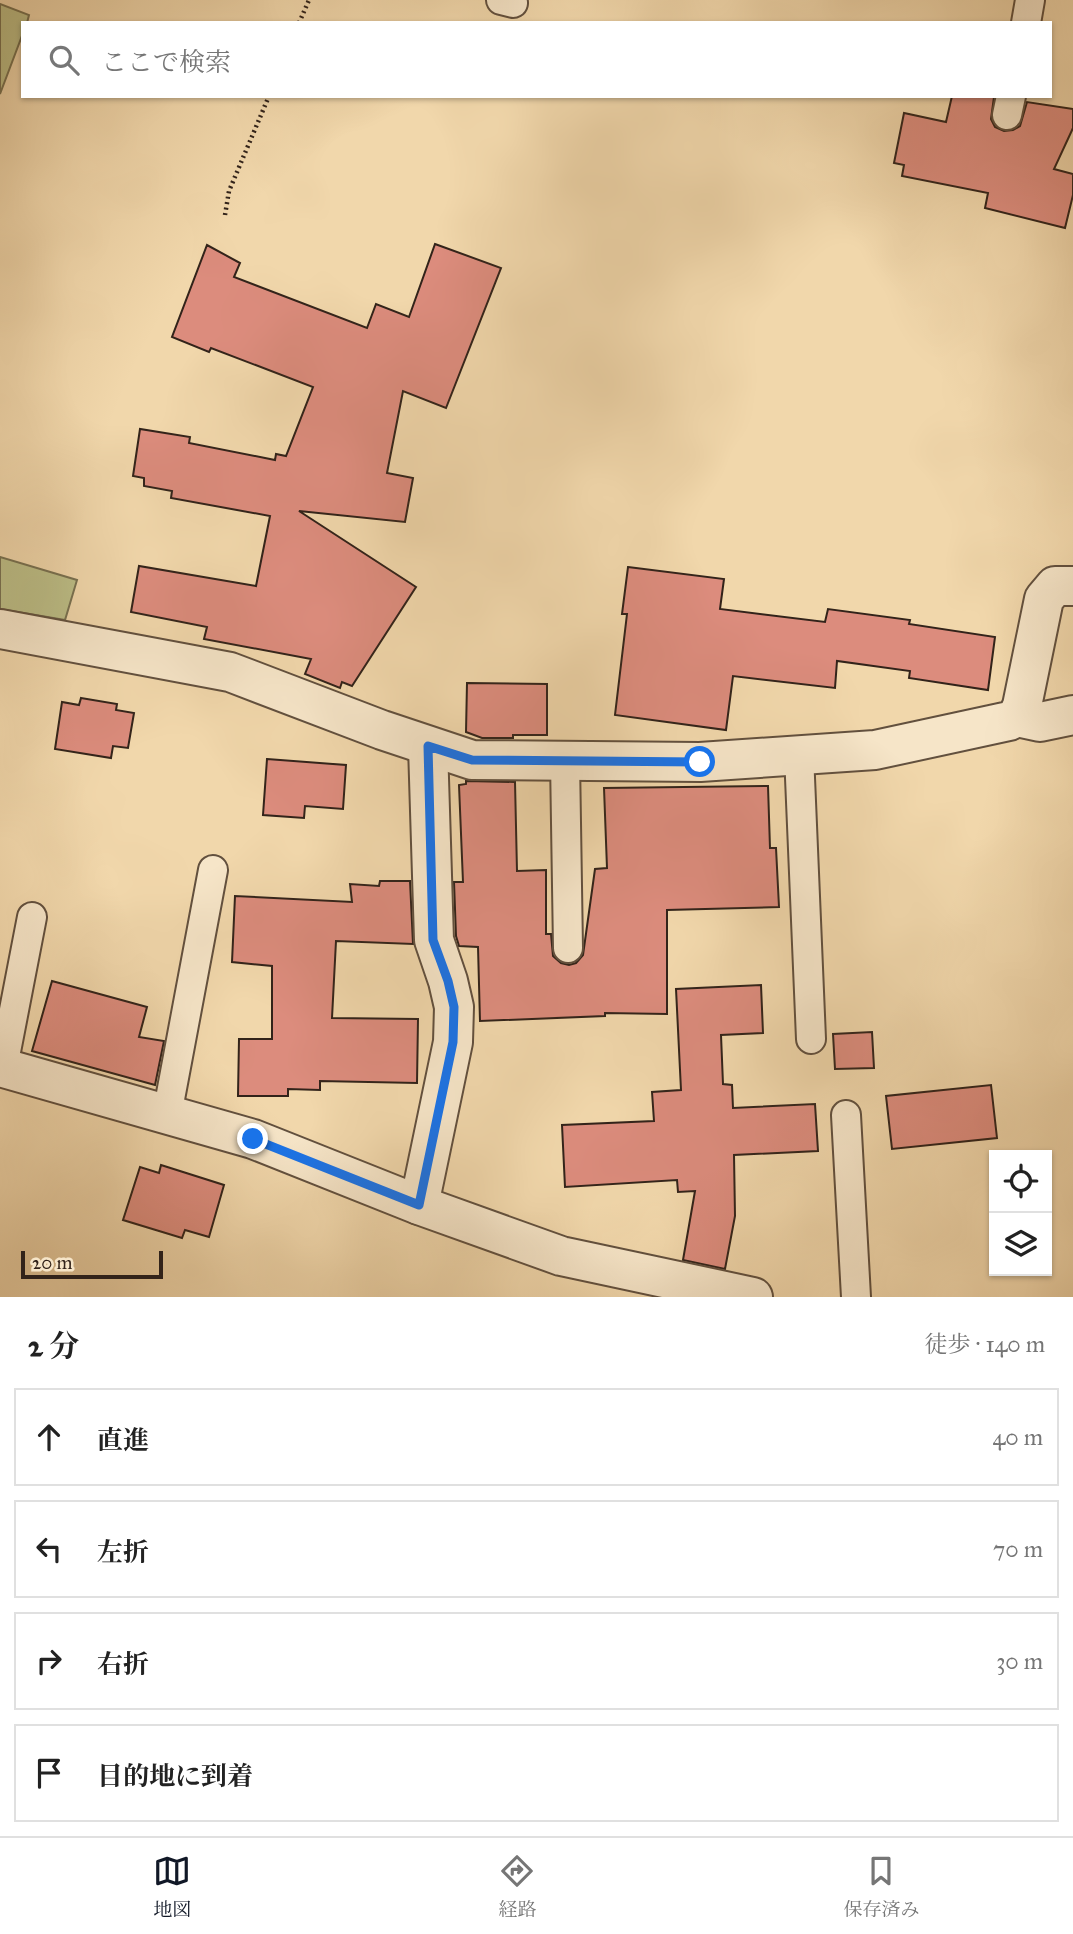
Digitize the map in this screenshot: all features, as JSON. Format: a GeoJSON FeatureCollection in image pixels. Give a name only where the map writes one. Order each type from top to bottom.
{"type":"FeatureCollection","features":[{"type":"Feature","properties":{"kind":"street"},"geometry":{"type":"LineString","coordinates":[[1017,717],[1022,706],[1044,599],[1055,586],[1073,586]]}},
{"type":"Feature","properties":{"kind":"street"},"geometry":{"type":"LineString","coordinates":[[0,629],[230,672],[472,760],[700,762],[876,750],[990,726],[1017,717],[1040,722],[1073,715]]}},
{"type":"Feature","properties":{"kind":"street"},"geometry":{"type":"LineString","coordinates":[[419,1205],[453,1042],[454,1007],[433,940],[428,746]]}},
{"type":"Feature","properties":{"kind":"street"},"geometry":{"type":"LineString","coordinates":[[2,1067],[253,1139],[419,1205],[561,1256],[753,1297]]}},
{"type":"Feature","properties":{"kind":"lane"},"geometry":{"type":"LineString","coordinates":[[1026,21],[1031,0]]}},
{"type":"Feature","properties":{"kind":"lane"},"geometry":{"type":"LineString","coordinates":[[799,754],[811,1038]]}},
{"type":"Feature","properties":{"kind":"lane"},"geometry":{"type":"LineString","coordinates":[[565,760],[568,948]]}},
{"type":"Feature","properties":{"kind":"lane"},"geometry":{"type":"LineString","coordinates":[[167,1115],[213,870]]}},
{"type":"Feature","properties":{"kind":"lane"},"geometry":{"type":"LineString","coordinates":[[2,1067],[32,917]]}},
{"type":"Feature","properties":{"kind":"lane"},"geometry":{"type":"LineString","coordinates":[[846,1115],[856,1297]]}},
{"type":"Feature","properties":{"kind":"path"},"geometry":{"type":"LineString","coordinates":[[300,21],[309,0]]}},
{"type":"Feature","properties":{"kind":"path"},"geometry":{"type":"LineString","coordinates":[[225,215],[229,191],[268,98]]}},
{"type":"Feature","properties":{"kind":"green space"},"geometry":{"type":"Polygon","coordinates":[[[0,4],[29,15],[28,21],[21,21],[21,38],[0,94],[0,4]]]}},
{"type":"Feature","properties":{"kind":"green space"},"geometry":{"type":"Polygon","coordinates":[[[0,557],[77,580],[65,620],[0,609],[0,557]]]}},
{"type":"Feature","properties":{"kind":"building"},"geometry":{"type":"Polygon","coordinates":[[[952,98],[994,98],[991,119],[995,127],[1004,131],[1020,126],[1027,102],[1073,109],[1073,128],[1054,169],[1073,174],[1073,195],[1065,228],[985,208],[988,193],[902,176],[904,165],[894,163],[904,113],[946,122],[952,98]]]}},
{"type":"Feature","properties":{"kind":"building"},"geometry":{"type":"Polygon","coordinates":[[[435,244],[501,268],[446,408],[403,391],[387,473],[413,478],[405,522],[299,511],[416,587],[352,686],[342,682],[340,688],[305,674],[311,659],[204,639],[207,627],[131,612],[139,566],[256,586],[270,516],[171,498],[172,491],[144,486],[144,478],[133,476],[140,429],[190,437],[189,443],[275,460],[276,454],[286,456],[313,387],[211,348],[209,352],[172,337],[207,245],[240,263],[234,277],[367,328],[376,304],[409,317],[435,244]]]}},
{"type":"Feature","properties":{"kind":"building"},"geometry":{"type":"Polygon","coordinates":[[[628,567],[724,579],[720,609],[825,622],[828,609],[910,620],[909,624],[995,637],[988,690],[909,678],[910,671],[837,661],[835,688],[733,676],[726,730],[615,715],[627,614],[622,614],[628,567]]]}},
{"type":"Feature","properties":{"kind":"building"},"geometry":{"type":"Polygon","coordinates":[[[467,683],[547,684],[547,735],[482,738],[466,732],[467,683]]]}},
{"type":"Feature","properties":{"kind":"building"},"geometry":{"type":"Polygon","coordinates":[[[81,698],[117,704],[116,710],[134,713],[128,748],[113,746],[111,758],[55,749],[62,702],[79,705],[81,698]]]}},
{"type":"Feature","properties":{"kind":"building"},"geometry":{"type":"Polygon","coordinates":[[[267,759],[346,765],[343,809],[305,806],[304,818],[263,815],[267,759]]]}},
{"type":"Feature","properties":{"kind":"building"},"geometry":{"type":"Polygon","coordinates":[[[466,781],[515,782],[517,871],[546,870],[546,934],[551,934],[553,956],[561,963],[576,963],[583,955],[595,869],[607,868],[604,788],[768,786],[770,848],[776,848],[779,907],[667,910],[667,1014],[605,1013],[605,1016],[480,1021],[478,947],[459,946],[456,936],[454,882],[463,882],[459,785],[466,784],[466,781]]]}},
{"type":"Feature","properties":{"kind":"building"},"geometry":{"type":"Polygon","coordinates":[[[380,881],[410,881],[413,944],[336,941],[332,1018],[418,1019],[417,1083],[320,1081],[320,1090],[288,1089],[288,1096],[238,1096],[239,1039],[272,1039],[272,966],[232,962],[235,896],[352,902],[350,884],[379,886],[380,881]]]}},
{"type":"Feature","properties":{"kind":"building"},"geometry":{"type":"Polygon","coordinates":[[[52,981],[147,1007],[139,1037],[164,1041],[155,1085],[32,1051],[52,981]]]}},
{"type":"Feature","properties":{"kind":"building"},"geometry":{"type":"Polygon","coordinates":[[[761,985],[763,1033],[721,1035],[723,1084],[732,1085],[733,1108],[815,1104],[818,1151],[734,1155],[735,1216],[725,1269],[683,1260],[695,1191],[678,1192],[677,1180],[565,1187],[562,1125],[654,1121],[652,1092],[681,1090],[676,989],[761,985]]]}},
{"type":"Feature","properties":{"kind":"building"},"geometry":{"type":"Polygon","coordinates":[[[872,1032],[874,1068],[835,1069],[833,1034],[872,1032]]]}},
{"type":"Feature","properties":{"kind":"building"},"geometry":{"type":"Polygon","coordinates":[[[991,1085],[997,1138],[892,1149],[886,1096],[991,1085]]]}},
{"type":"Feature","properties":{"kind":"building"},"geometry":{"type":"Polygon","coordinates":[[[161,1165],[224,1185],[209,1237],[185,1230],[182,1238],[123,1220],[140,1167],[159,1173],[161,1165]]]}},
{"type":"Feature","properties":{"kind":"route"},"geometry":{"type":"LineString","coordinates":[[253,1139],[419,1205],[453,1042],[454,1007],[433,940],[428,746],[472,760],[700,762]]}}]}
